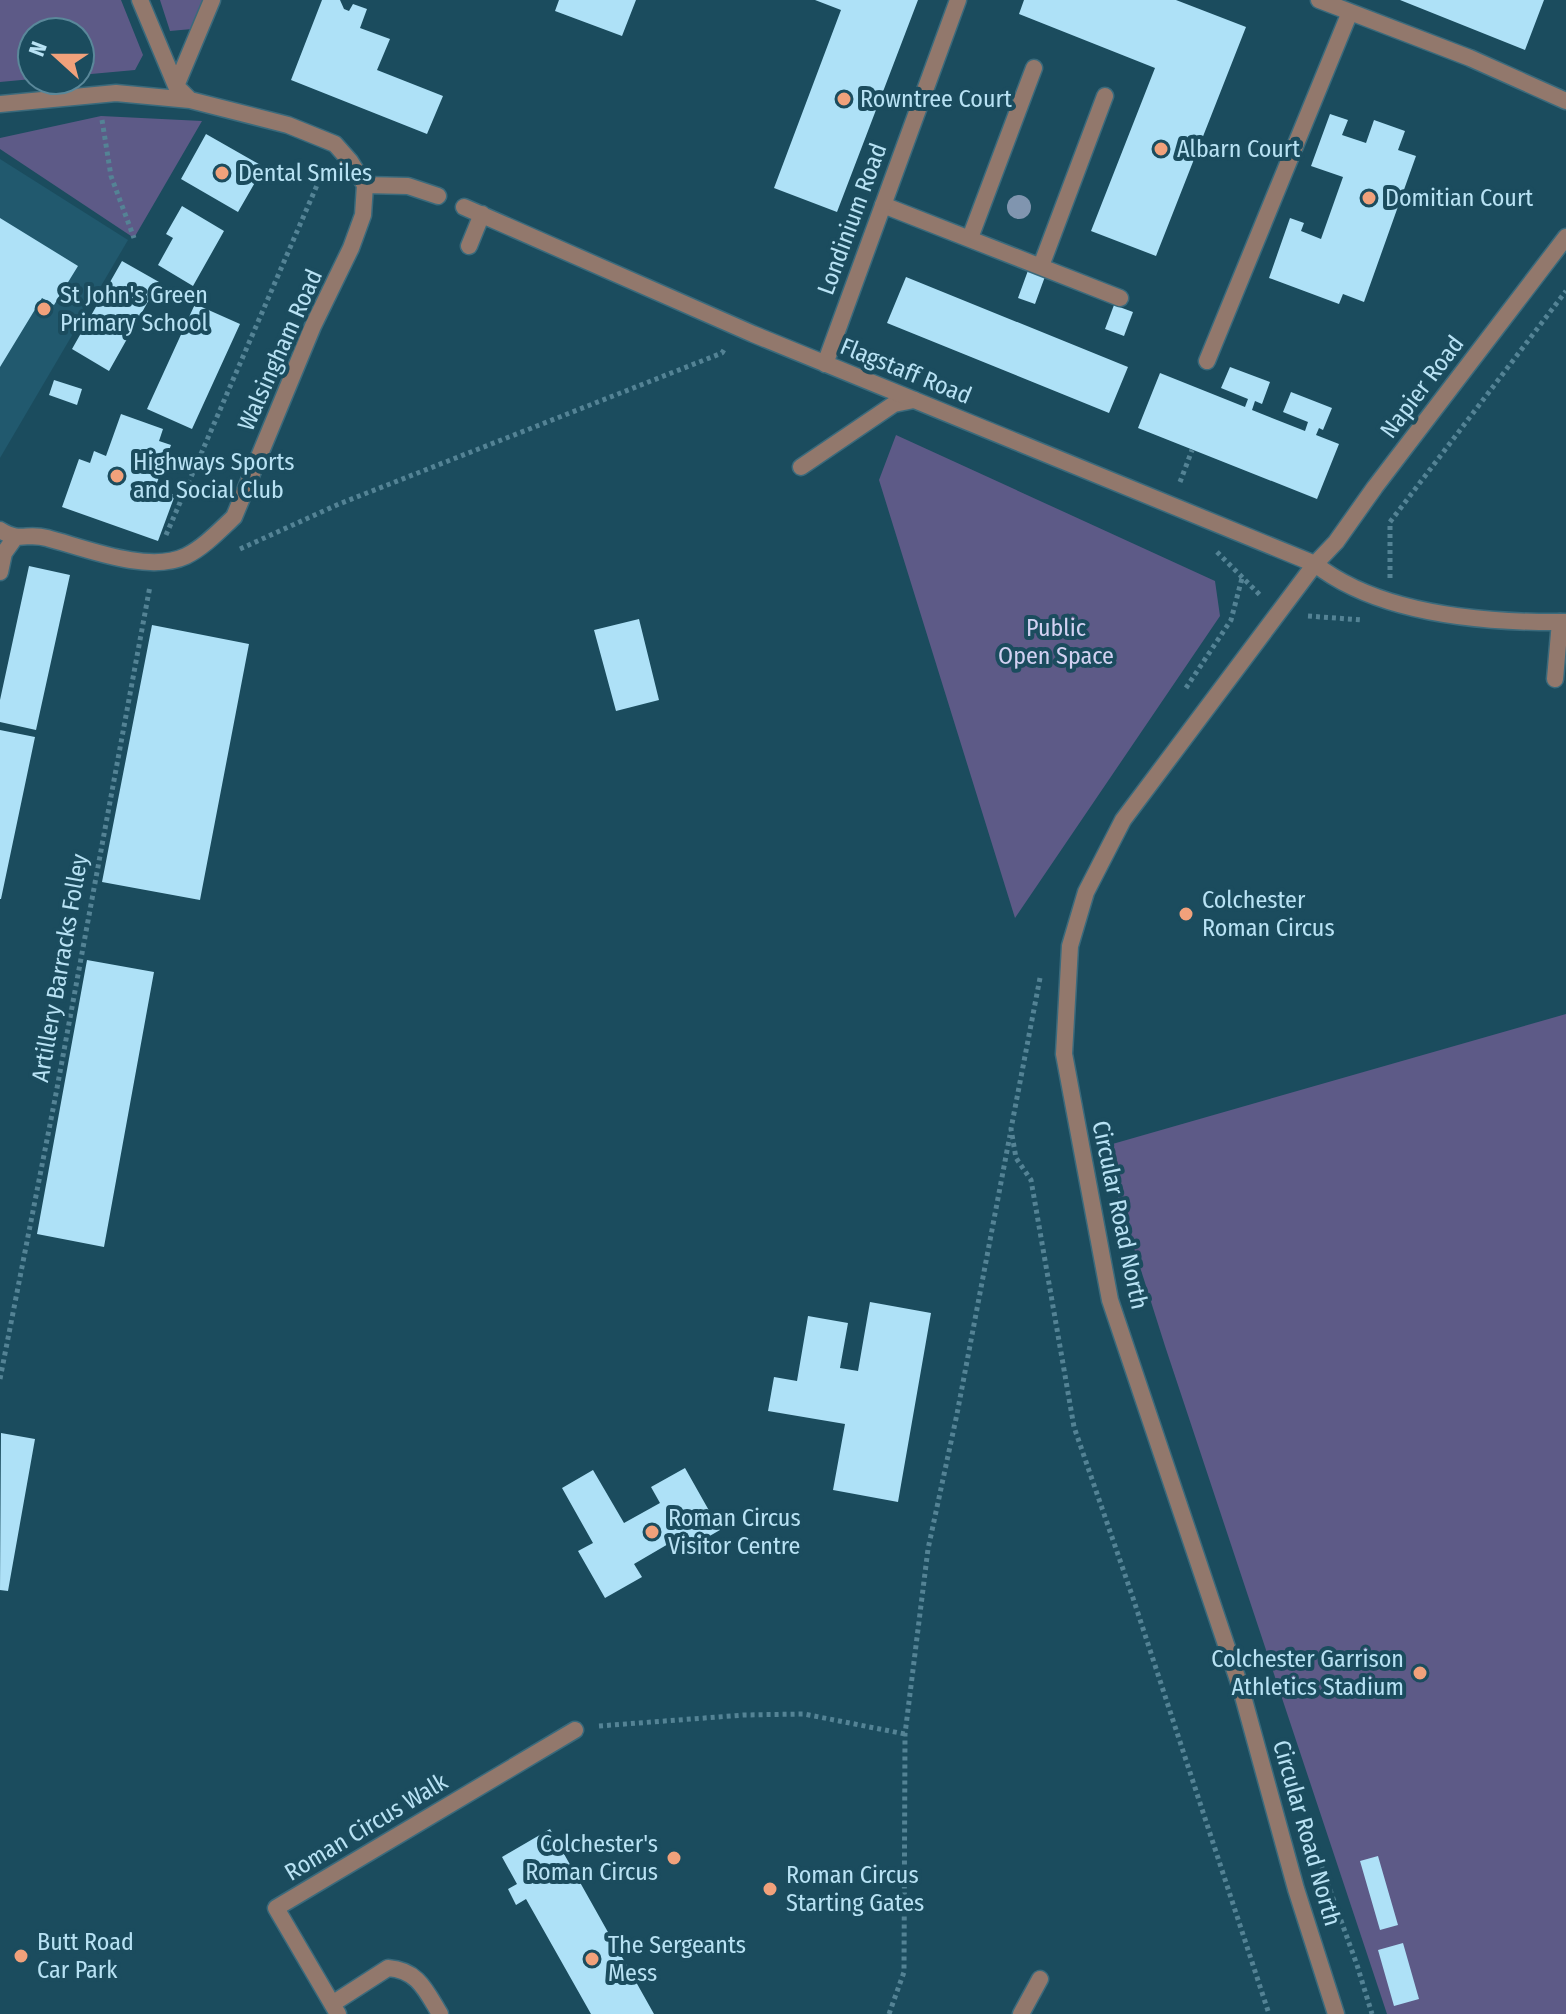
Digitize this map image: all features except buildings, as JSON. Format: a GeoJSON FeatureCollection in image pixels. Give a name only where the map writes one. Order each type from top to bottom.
{"type":"FeatureCollection","features":[{"type":"Feature","properties":{"kind":"street"},"geometry":{"type":"LineString","coordinates":[[140,0],[176,86],[190,100]]}},
{"type":"Feature","properties":{"kind":"street"},"geometry":{"type":"LineString","coordinates":[[176,86],[212,0]]}},
{"type":"Feature","properties":{"kind":"street","name":"Londinium Road"},"geometry":{"type":"LineString","coordinates":[[825,364],[958,0]]}},
{"type":"Feature","properties":{"kind":"street"},"geometry":{"type":"LineString","coordinates":[[1319,0],[1470,58],[1566,101]]}},
{"type":"Feature","properties":{"kind":"street"},"geometry":{"type":"LineString","coordinates":[[1207,361],[1350,12]]}},
{"type":"Feature","properties":{"kind":"street"},"geometry":{"type":"LineString","coordinates":[[970,238],[1034,68]]}},
{"type":"Feature","properties":{"kind":"street"},"geometry":{"type":"LineString","coordinates":[[0,104],[116,93],[190,100],[288,125],[335,144],[365,185],[408,186],[438,196]]}},
{"type":"Feature","properties":{"kind":"street"},"geometry":{"type":"LineString","coordinates":[[1041,266],[1105,96]]}},
{"type":"Feature","properties":{"kind":"street","name":"Walsingham Road"},"geometry":{"type":"LineString","coordinates":[[154,564],[184,557],[210,540],[234,517],[313,326],[351,248],[363,215],[365,185]]}},
{"type":"Feature","properties":{"kind":"street"},"geometry":{"type":"LineString","coordinates":[[883,205],[1120,298]]}},
{"type":"Feature","properties":{"kind":"street","name":"Flagstaff Road"},"geometry":{"type":"LineString","coordinates":[[464,207],[753,334],[1315,564],[1337,582],[1391,602],[1458,617],[1563,622]]}},
{"type":"Feature","properties":{"kind":"street"},"geometry":{"type":"LineString","coordinates":[[469,246],[482,214]]}},
{"type":"Feature","properties":{"kind":"street","name":"Napier Road"},"geometry":{"type":"LineString","coordinates":[[1315,564],[1336,542],[1566,237]]}},
{"type":"Feature","properties":{"kind":"street"},"geometry":{"type":"LineString","coordinates":[[801,467],[894,404],[914,400]]}},
{"type":"Feature","properties":{"kind":"street"},"geometry":{"type":"LineString","coordinates":[[0,572],[7,535],[38,536],[154,564]]}},
{"type":"Feature","properties":{"kind":"street","name":"Circular Road North"},"geometry":{"type":"LineString","coordinates":[[1315,564],[1123,820],[1092,880],[1070,946],[1064,1054],[1110,1300],[1241,1689],[1296,1889],[1336,2014]]}},
{"type":"Feature","properties":{"kind":"street"},"geometry":{"type":"LineString","coordinates":[[1555,679],[1563,622]]}},
{"type":"Feature","properties":{"kind":"street","name":"Roman Circus Walk"},"geometry":{"type":"LineString","coordinates":[[440,2014],[417,1977],[388,1968],[335,2009],[276,1908],[575,1730]]}},
{"type":"Feature","properties":{"kind":"street"},"geometry":{"type":"LineString","coordinates":[[1021,2014],[1040,1979]]}},
{"type":"Feature","properties":{"kind":"path"},"geometry":{"type":"LineString","coordinates":[[101,116],[111,176],[134,238]]}},
{"type":"Feature","properties":{"kind":"path","name":"Artillery Barracks Folley"},"geometry":{"type":"LineString","coordinates":[[0,1379],[154,564],[335,144]]}},
{"type":"Feature","properties":{"kind":"path"},"geometry":{"type":"LineString","coordinates":[[1391,602],[1390,522],[1566,291]]}},
{"type":"Feature","properties":{"kind":"path"},"geometry":{"type":"LineString","coordinates":[[237,550],[339,504],[722,353],[730,340],[753,334]]}},
{"type":"Feature","properties":{"kind":"path"},"geometry":{"type":"LineString","coordinates":[[1171,505],[1192,450]]}},
{"type":"Feature","properties":{"kind":"path"},"geometry":{"type":"LineString","coordinates":[[1183,693],[1231,620],[1242,578]]}},
{"type":"Feature","properties":{"kind":"path"},"geometry":{"type":"LineString","coordinates":[[1299,628],[1337,582]]}},
{"type":"Feature","properties":{"kind":"path"},"geometry":{"type":"LineString","coordinates":[[889,2014],[904,1972],[905,1734],[928,1549],[960,1399],[1032,1016]]}},
{"type":"Feature","properties":{"kind":"path"},"geometry":{"type":"LineString","coordinates":[[1011,1129],[1016,1158],[1031,1180],[1074,1427],[1269,2014]]}},
{"type":"Feature","properties":{"kind":"path"},"geometry":{"type":"LineString","coordinates":[[575,1730],[616,1724],[804,1714],[905,1734]]}},
{"type":"Feature","properties":{"kind":"path"},"geometry":{"type":"LineString","coordinates":[[1309,1831],[1372,2014]]}},
{"type":"Feature","properties":{"kind":"shaded area","name":"St John's Green Primary School"},"geometry":{"type":"Polygon","coordinates":[[[0,159],[128,240],[0,458],[0,159]]]}},
{"type":"Feature","properties":{"kind":"green space"},"geometry":{"type":"Polygon","coordinates":[[[0,0],[121,0],[143,55],[135,70],[96,74],[96,16],[16,16],[16,80],[0,82],[0,0]]]}},
{"type":"Feature","properties":{"kind":"green space"},"geometry":{"type":"Polygon","coordinates":[[[160,0],[203,0],[192,29],[170,31],[160,0]]]}},
{"type":"Feature","properties":{"kind":"green space"},"geometry":{"type":"Polygon","coordinates":[[[101,116],[202,121],[134,238],[0,149],[0,138],[101,116]]]}},
{"type":"Feature","properties":{"kind":"green space","name":"Public Open Space"},"geometry":{"type":"Polygon","coordinates":[[[896,435],[1215,581],[1220,616],[1015,918],[879,480],[896,435]]]}},
{"type":"Feature","properties":{"kind":"green space","name":"Colchester Garrison Athletics Stadium"},"geometry":{"type":"Polygon","coordinates":[[[1566,1014],[1566,2014],[1387,2014],[1102,1147],[1566,1014]]]}},
{"type":"Feature","properties":{"kind":"place","name":"Rowntree Court"},"geometry":{"type":"Point","coordinates":[844,99]}},
{"type":"Feature","properties":{"kind":"place","name":"Albarn Court"},"geometry":{"type":"Point","coordinates":[1161,149]}},
{"type":"Feature","properties":{"kind":"place","name":"Dental Smiles"},"geometry":{"type":"Point","coordinates":[222,173]}},
{"type":"Feature","properties":{"kind":"place","name":"Domitian Court"},"geometry":{"type":"Point","coordinates":[1369,198]}},
{"type":"Feature","properties":{"kind":"place","name":"St John's Green Primary School"},"geometry":{"type":"Point","coordinates":[44,309]}},
{"type":"Feature","properties":{"kind":"place","name":"Highways Sports and Social Club"},"geometry":{"type":"Point","coordinates":[117,476]}},
{"type":"Feature","properties":{"kind":"place","name":"Colchester Roman Circus"},"geometry":{"type":"Point","coordinates":[1186,914]}},
{"type":"Feature","properties":{"kind":"place","name":"Roman Circus Visitor Centre"},"geometry":{"type":"Point","coordinates":[652,1532]}},
{"type":"Feature","properties":{"kind":"place","name":"Colchester Garrison Athletics Stadium"},"geometry":{"type":"Point","coordinates":[1420,1673]}},
{"type":"Feature","properties":{"kind":"place","name":"Colchester's Roman Circus"},"geometry":{"type":"Point","coordinates":[674,1858]}},
{"type":"Feature","properties":{"kind":"place","name":"Roman Circus Starting Gates"},"geometry":{"type":"Point","coordinates":[770,1889]}},
{"type":"Feature","properties":{"kind":"place","name":"Butt Road Car Park"},"geometry":{"type":"Point","coordinates":[21,1956]}},
{"type":"Feature","properties":{"kind":"place","name":"The Sergeants Mess"},"geometry":{"type":"Point","coordinates":[592,1959]}}]}
